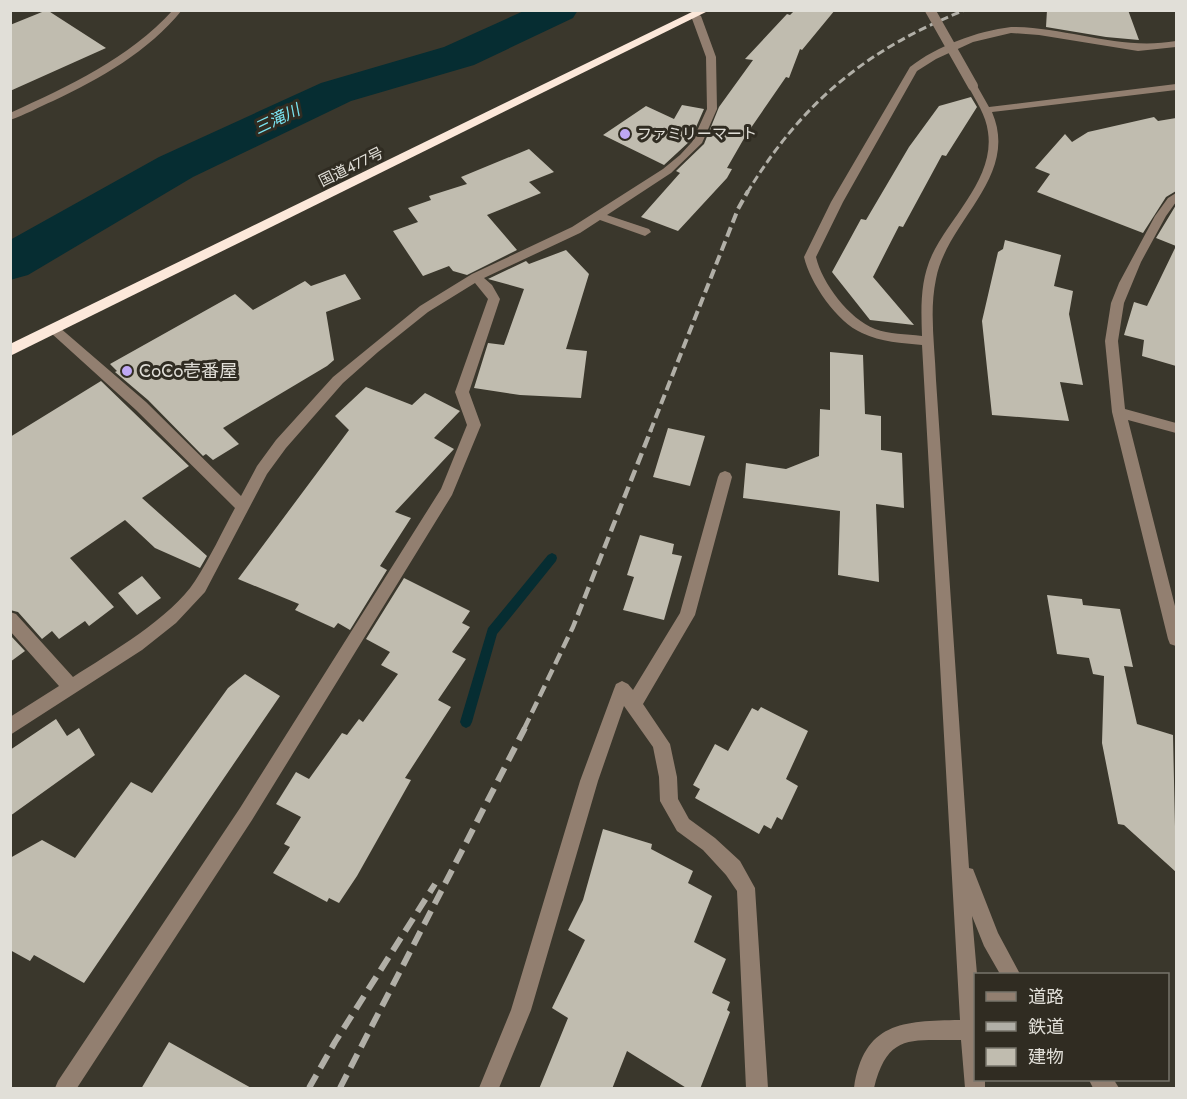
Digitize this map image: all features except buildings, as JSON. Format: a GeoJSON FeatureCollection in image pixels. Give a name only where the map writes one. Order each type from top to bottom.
{"type":"FeatureCollection","features":[{"type":"Feature","properties":{"kind":"highway","name":"国道477号"},"geometry":{"type":"LineString","coordinates":[[10,351],[700,13]]}},
{"type":"Feature","properties":{"kind":"street"},"geometry":{"type":"LineString","coordinates":[[10,117],[107,69],[169,22],[178,10]]}},
{"type":"Feature","properties":{"kind":"street"},"geometry":{"type":"LineString","coordinates":[[930,10],[986,110],[994,136],[994,153],[990,168],[950,232],[930,270],[927,294],[928,341],[974,1074]]}},
{"type":"Feature","properties":{"kind":"street"},"geometry":{"type":"LineString","coordinates":[[10,727],[136,645],[170,618],[200,587],[262,470],[281,444],[338,380],[373,349],[416,316],[476,277],[576,230],[600,216],[684,157],[697,142],[712,109],[711,57],[700,13]]}},
{"type":"Feature","properties":{"kind":"street"},"geometry":{"type":"LineString","coordinates":[[928,341],[882,336],[864,330],[822,286],[811,267],[810,257],[837,202],[913,69],[923,61],[973,39],[1009,31],[1136,46],[1176,44]]}},
{"type":"Feature","properties":{"kind":"street"},"geometry":{"type":"LineString","coordinates":[[986,110],[1176,87]]}},
{"type":"Feature","properties":{"kind":"street"},"geometry":{"type":"LineString","coordinates":[[1176,196],[1154,227],[1126,275],[1115,305],[1111,341],[1113,375],[1119,411],[1176,639]]}},
{"type":"Feature","properties":{"kind":"street"},"geometry":{"type":"LineString","coordinates":[[600,216],[645,232]]}},
{"type":"Feature","properties":{"kind":"street"},"geometry":{"type":"LineString","coordinates":[[65,1089],[246,814],[447,491],[474,425],[462,392],[494,299],[488,288],[476,277]]}},
{"type":"Feature","properties":{"kind":"street"},"geometry":{"type":"LineString","coordinates":[[55,330],[141,406],[242,506]]}},
{"type":"Feature","properties":{"kind":"street"},"geometry":{"type":"LineString","coordinates":[[1119,411],[1176,428]]}},
{"type":"Feature","properties":{"kind":"street"},"geometry":{"type":"LineString","coordinates":[[633,705],[687,615],[725,477]]}},
{"type":"Feature","properties":{"kind":"street"},"geometry":{"type":"LineString","coordinates":[[10,619],[70,687]]}},
{"type":"Feature","properties":{"kind":"street"},"geometry":{"type":"LineString","coordinates":[[489,1089],[521,1010],[589,781],[622,690],[661,744],[668,777],[669,801],[683,825],[709,844],[733,868],[746,888],[757,1089]]}},
{"type":"Feature","properties":{"kind":"street"},"geometry":{"type":"LineString","coordinates":[[961,864],[991,939],[1009,973]]}},
{"type":"Feature","properties":{"kind":"street"},"geometry":{"type":"LineString","coordinates":[[864,1089],[871,1060],[883,1041],[902,1032],[971,1030]]}},
{"type":"Feature","properties":{"kind":"waterway","name":"三滝川"},"geometry":{"type":"LineString","coordinates":[[10,263],[176,167],[336,92],[459,56],[559,10]]}},
{"type":"Feature","properties":{"kind":"waterway"},"geometry":{"type":"LineString","coordinates":[[466,722],[492,632],[552,558]]}},
{"type":"Feature","properties":{"kind":"railway"},"geometry":{"type":"LineString","coordinates":[[747,193],[790,132],[814,105],[840,82],[897,42],[965,10]]}},
{"type":"Feature","properties":{"kind":"railway"},"geometry":{"type":"LineString","coordinates":[[650,432],[738,209],[748,191]]}},
{"type":"Feature","properties":{"kind":"railway"},"geometry":{"type":"LineString","coordinates":[[524,729],[573,627],[651,430]]}},
{"type":"Feature","properties":{"kind":"railway"},"geometry":{"type":"LineString","coordinates":[[340,1088],[525,728]]}},
{"type":"Feature","properties":{"kind":"railway"},"geometry":{"type":"LineString","coordinates":[[309,1088],[335,1042],[435,884]]}},
{"type":"Feature","properties":{"kind":"place","name":"ファミリーマート"},"geometry":{"type":"Point","coordinates":[625,134]}},
{"type":"Feature","properties":{"kind":"place","name":"CoCo壱番屋"},"geometry":{"type":"Point","coordinates":[127,371]}}]}
